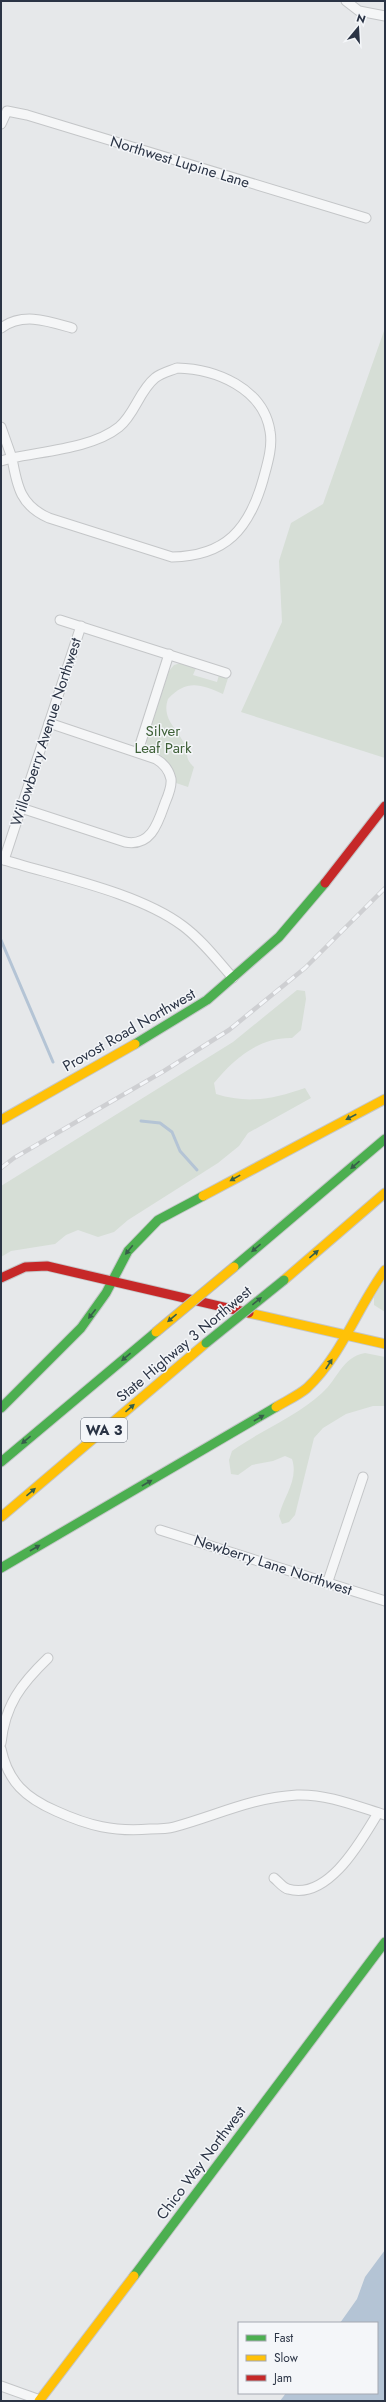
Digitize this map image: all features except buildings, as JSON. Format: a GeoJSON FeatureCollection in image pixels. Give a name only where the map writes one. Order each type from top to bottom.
{"type":"FeatureCollection","features":[{"type":"Feature","properties":{"kind":"main road","name":"Provost Road Northwest"},"geometry":{"type":"LineString","coordinates":[[1,1120],[161,1030],[207,1000],[279,936],[345,860],[385,806]]}},
{"type":"Feature","properties":{"kind":"main road"},"geometry":{"type":"LineString","coordinates":[[1,1408],[81,1328],[97,1307],[128,1251],[158,1220],[385,1099]]}},
{"type":"Feature","properties":{"kind":"main road","name":"State Highway 3 Northwest"},"geometry":{"type":"LineString","coordinates":[[1,1462],[385,1139]]}},
{"type":"Feature","properties":{"kind":"main road","name":"State Highway 3 Northwest"},"geometry":{"type":"LineString","coordinates":[[1,1517],[206,1343],[284,1280],[385,1193]]}},
{"type":"Feature","properties":{"kind":"main road"},"geometry":{"type":"LineString","coordinates":[[1,1278],[17,1269],[37,1265],[385,1344]]}},
{"type":"Feature","properties":{"kind":"main road"},"geometry":{"type":"LineString","coordinates":[[1,1568],[306,1389],[323,1373],[347,1335],[365,1297],[385,1270]]}},
{"type":"Feature","properties":{"kind":"main road","name":"Chico Way Northwest"},"geometry":{"type":"LineString","coordinates":[[40,2401],[385,1942]]}},
{"type":"Feature","properties":{"kind":"street"},"geometry":{"type":"LineString","coordinates":[[346,1],[359,11],[385,16]]}},
{"type":"Feature","properties":{"kind":"street","name":"Northwest Lupine Lane"},"geometry":{"type":"LineString","coordinates":[[1,124],[7,111],[27,115],[366,218]]}},
{"type":"Feature","properties":{"kind":"street"},"geometry":{"type":"LineString","coordinates":[[1,328],[18,319],[27,318],[49,321],[72,328]]}},
{"type":"Feature","properties":{"kind":"street"},"geometry":{"type":"LineString","coordinates":[[1,427],[12,458],[15,479],[26,504],[36,513],[172,556],[187,556],[212,551],[223,545],[248,520],[266,468],[270,450],[270,431],[264,415],[240,385],[221,376],[198,368],[177,368],[156,377],[144,389],[130,414],[120,426],[106,436],[12,458],[1,461]]}},
{"type":"Feature","properties":{"kind":"street"},"geometry":{"type":"LineString","coordinates":[[60,620],[226,673]]}},
{"type":"Feature","properties":{"kind":"street","name":"Willowberry Avenue Northwest"},"geometry":{"type":"LineString","coordinates":[[3,859],[81,626]]}},
{"type":"Feature","properties":{"kind":"street"},"geometry":{"type":"LineString","coordinates":[[138,751],[169,654]]}},
{"type":"Feature","properties":{"kind":"street"},"geometry":{"type":"LineString","coordinates":[[21,808],[125,842],[141,842],[152,834],[157,826],[171,780],[162,763],[138,751],[49,723]]}},
{"type":"Feature","properties":{"kind":"street"},"geometry":{"type":"LineString","coordinates":[[3,859],[113,894],[157,910],[193,934],[233,978]]}},
{"type":"Feature","properties":{"kind":"street"},"geometry":{"type":"LineString","coordinates":[[328,1582],[363,1477]]}},
{"type":"Feature","properties":{"kind":"street","name":"Newberry Lane Northwest"},"geometry":{"type":"LineString","coordinates":[[160,1530],[385,1601]]}},
{"type":"Feature","properties":{"kind":"street"},"geometry":{"type":"LineString","coordinates":[[1,1743],[3,1725],[13,1698],[31,1674],[48,1658]]}},
{"type":"Feature","properties":{"kind":"street"},"geometry":{"type":"LineString","coordinates":[[1,1749],[3,1767],[12,1780],[42,1805],[78,1821],[101,1828],[129,1831],[172,1827],[259,1799],[296,1795],[316,1795],[381,1814],[357,1848],[334,1875],[314,1887],[299,1891],[286,1889],[274,1878]]}},
{"type":"Feature","properties":{"kind":"street"},"geometry":{"type":"LineString","coordinates":[[1,2386],[40,2401]]}},
{"type":"Feature","properties":{"kind":"green space"},"geometry":{"type":"Polygon","coordinates":[[[385,328],[385,758],[241,712],[282,622],[279,561],[291,523],[323,504],[385,328]]]}},
{"type":"Feature","properties":{"kind":"green space","name":"Silver Leaf Park"},"geometry":{"type":"Polygon","coordinates":[[[181,663],[196,668],[193,675],[217,682],[219,675],[228,678],[223,694],[208,688],[194,685],[181,688],[168,699],[166,706],[168,718],[182,739],[186,748],[188,759],[194,767],[188,787],[176,783],[168,763],[149,750],[146,742],[169,671],[174,665],[181,663]]]}},
{"type":"Feature","properties":{"kind":"green space"},"geometry":{"type":"Polygon","coordinates":[[[297,990],[305,991],[306,999],[301,1030],[292,1038],[269,1041],[248,1051],[230,1066],[214,1083],[216,1094],[239,1099],[261,1099],[283,1095],[305,1088],[311,1098],[248,1133],[239,1146],[218,1163],[128,1220],[114,1232],[98,1237],[78,1230],[66,1235],[55,1244],[11,1251],[1,1257],[1,1186],[233,1042],[297,990]]]}},
{"type":"Feature","properties":{"kind":"green space"},"geometry":{"type":"Polygon","coordinates":[[[385,1279],[385,1312],[374,1305],[374,1297],[385,1279]]]}},
{"type":"Feature","properties":{"kind":"green space"},"geometry":{"type":"Polygon","coordinates":[[[365,1353],[385,1357],[385,1406],[373,1406],[346,1414],[323,1428],[314,1438],[295,1515],[289,1522],[282,1524],[279,1516],[292,1481],[294,1467],[292,1459],[285,1456],[273,1461],[252,1465],[238,1475],[231,1474],[229,1460],[232,1451],[312,1402],[322,1393],[351,1359],[357,1355],[365,1353]]]}},
{"type":"Feature","properties":{"kind":"water"},"geometry":{"type":"Polygon","coordinates":[[[385,2250],[385,2401],[280,2401],[285,2394],[378,2394],[378,2322],[341,2322],[357,2299],[365,2277],[385,2250]]]}},
{"type":"Feature","properties":{"kind":"waterway"},"geometry":{"type":"LineString","coordinates":[[1,940],[53,1062]]}},
{"type":"Feature","properties":{"kind":"waterway"},"geometry":{"type":"LineString","coordinates":[[141,1121],[160,1123],[172,1132],[180,1151],[197,1170]]}},
{"type":"Feature","properties":{"kind":"railway"},"geometry":{"type":"LineString","coordinates":[[1,1168],[14,1158],[164,1071],[229,1030],[305,968],[385,888]]}},
{"type":"Feature","properties":{"kind":"traffic: fast"},"geometry":{"type":"LineString","coordinates":[[135,1044],[207,1000],[279,937],[325,883]]}},
{"type":"Feature","properties":{"kind":"traffic: fast"},"geometry":{"type":"LineString","coordinates":[[234,1267],[385,1139]]}},
{"type":"Feature","properties":{"kind":"traffic: fast"},"geometry":{"type":"LineString","coordinates":[[1,1408],[81,1328],[106,1293],[128,1251],[158,1220],[203,1196]]}},
{"type":"Feature","properties":{"kind":"traffic: fast"},"geometry":{"type":"LineString","coordinates":[[206,1343],[284,1280]]}},
{"type":"Feature","properties":{"kind":"traffic: fast"},"geometry":{"type":"LineString","coordinates":[[1,1462],[156,1332]]}},
{"type":"Feature","properties":{"kind":"traffic: fast"},"geometry":{"type":"LineString","coordinates":[[1,1568],[276,1407]]}},
{"type":"Feature","properties":{"kind":"traffic: fast"},"geometry":{"type":"LineString","coordinates":[[134,2276],[385,1942]]}},
{"type":"Feature","properties":{"kind":"traffic: slow"},"geometry":{"type":"LineString","coordinates":[[1,1120],[135,1044]]}},
{"type":"Feature","properties":{"kind":"traffic: slow"},"geometry":{"type":"LineString","coordinates":[[203,1196],[385,1099]]}},
{"type":"Feature","properties":{"kind":"traffic: slow"},"geometry":{"type":"LineString","coordinates":[[284,1280],[385,1193]]}},
{"type":"Feature","properties":{"kind":"traffic: slow"},"geometry":{"type":"LineString","coordinates":[[156,1332],[234,1267]]}},
{"type":"Feature","properties":{"kind":"traffic: slow"},"geometry":{"type":"LineString","coordinates":[[276,1407],[304,1391],[319,1375],[340,1346],[385,1270]]}},
{"type":"Feature","properties":{"kind":"traffic: slow"},"geometry":{"type":"LineString","coordinates":[[249,1313],[385,1344]]}},
{"type":"Feature","properties":{"kind":"traffic: slow"},"geometry":{"type":"LineString","coordinates":[[1,1517],[206,1343]]}},
{"type":"Feature","properties":{"kind":"traffic: slow"},"geometry":{"type":"LineString","coordinates":[[39,2401],[134,2276]]}},
{"type":"Feature","properties":{"kind":"traffic: jam"},"geometry":{"type":"LineString","coordinates":[[325,883],[385,806]]}},
{"type":"Feature","properties":{"kind":"traffic: jam"},"geometry":{"type":"LineString","coordinates":[[1,1278],[25,1267],[47,1266],[249,1313]]}}]}
